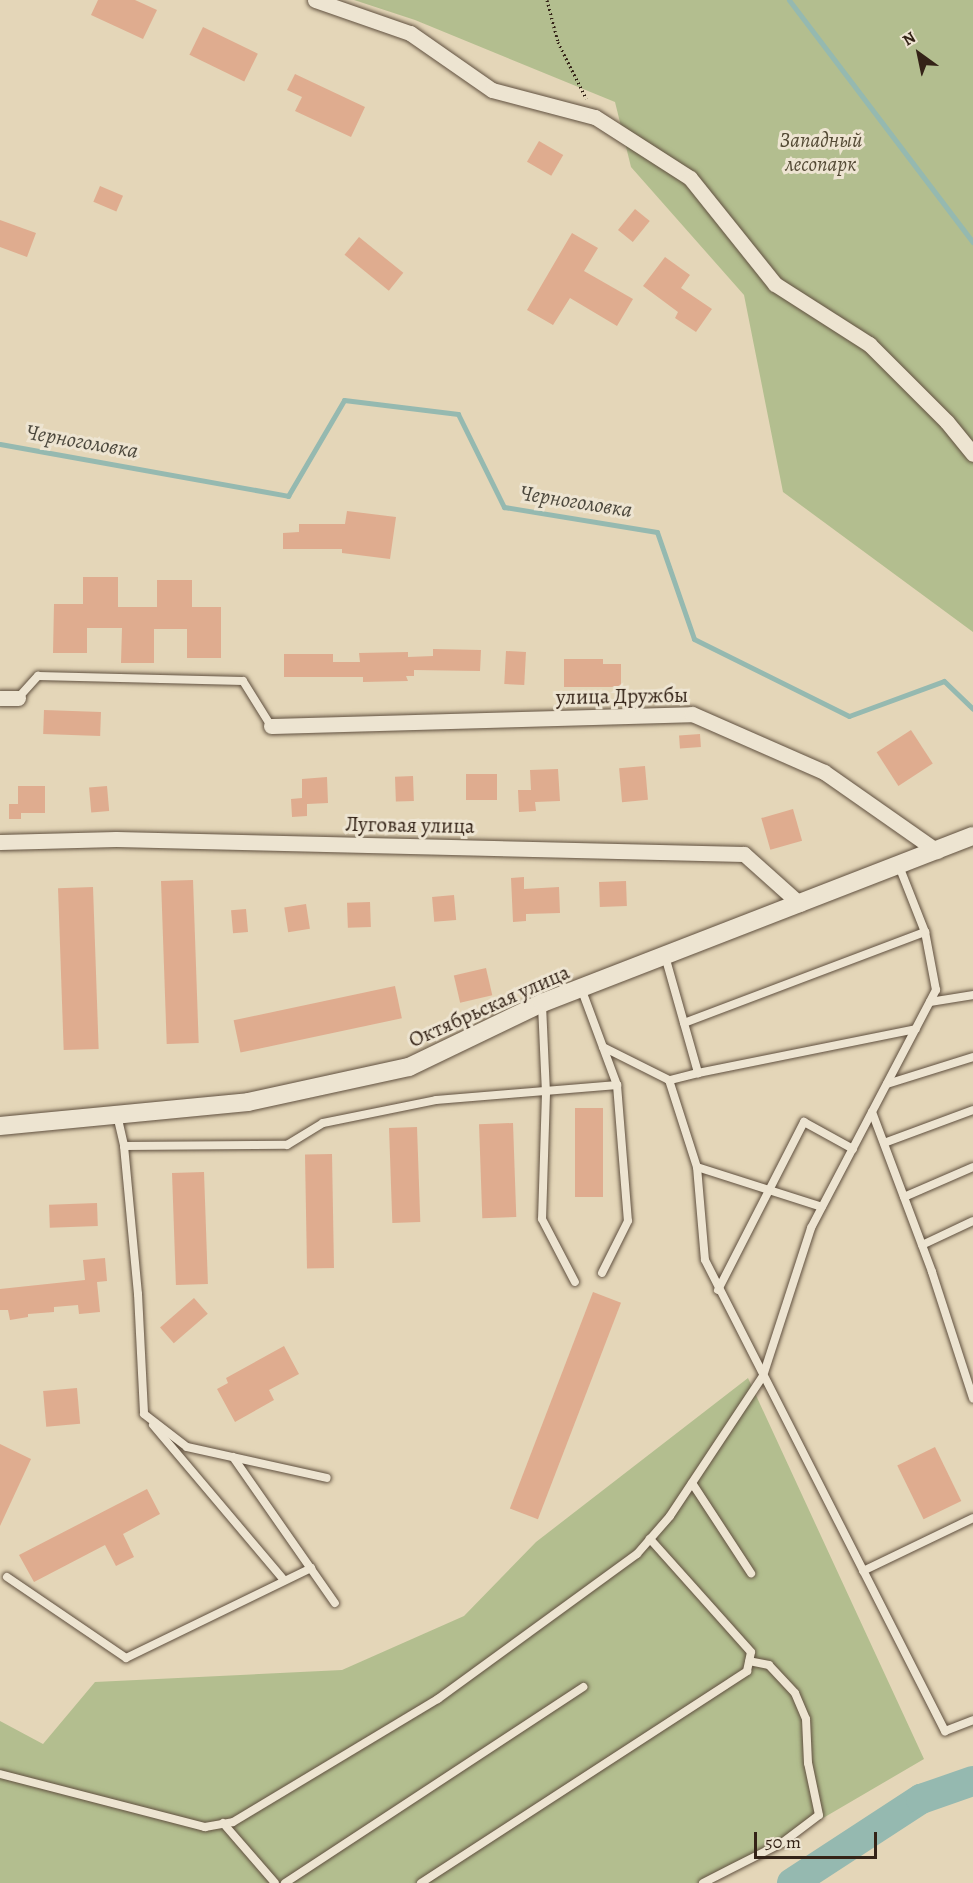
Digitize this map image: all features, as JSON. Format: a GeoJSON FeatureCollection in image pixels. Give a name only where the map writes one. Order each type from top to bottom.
{"type":"FeatureCollection","features":[{"type":"Feature","properties":{"kind":"street"},"geometry":{"type":"LineString","coordinates":[[315,0],[410,33],[492,90],[595,117],[690,178],[775,284],[869,344],[947,422],[973,454]]}},
{"type":"Feature","properties":{"kind":"street"},"geometry":{"type":"LineString","coordinates":[[0,698],[18,698]]}},
{"type":"Feature","properties":{"kind":"street","name":"улица Дружбы"},"geometry":{"type":"LineString","coordinates":[[271,726],[692,714],[824,772],[937,851]]}},
{"type":"Feature","properties":{"kind":"street","name":"Октябрьская улица"},"geometry":{"type":"LineString","coordinates":[[0,1126],[248,1102],[409,1067],[542,1003],[973,836]]}},
{"type":"Feature","properties":{"kind":"street","name":"Луговая улица"},"geometry":{"type":"LineString","coordinates":[[0,842],[116,839],[744,854],[800,904]]}},
{"type":"Feature","properties":{"kind":"lane"},"geometry":{"type":"LineString","coordinates":[[18,698],[38,676],[243,681],[271,726]]}},
{"type":"Feature","properties":{"kind":"lane"},"geometry":{"type":"LineString","coordinates":[[0,1774],[205,1827],[233,1821],[438,1699],[637,1554],[670,1516],[763,1376],[811,1228],[936,990],[925,932],[899,866]]}},
{"type":"Feature","properties":{"kind":"lane"},"geometry":{"type":"LineString","coordinates":[[684,1023],[925,932]]}},
{"type":"Feature","properties":{"kind":"lane"},"geometry":{"type":"LineString","coordinates":[[665,956],[698,1073]]}},
{"type":"Feature","properties":{"kind":"lane"},"geometry":{"type":"LineString","coordinates":[[580,988],[617,1085],[628,1221],[602,1273]]}},
{"type":"Feature","properties":{"kind":"lane"},"geometry":{"type":"LineString","coordinates":[[930,1002],[973,995]]}},
{"type":"Feature","properties":{"kind":"lane"},"geometry":{"type":"LineString","coordinates":[[542,1003],[546,1093],[543,1219],[575,1282]]}},
{"type":"Feature","properties":{"kind":"lane"},"geometry":{"type":"LineString","coordinates":[[603,1047],[669,1080],[916,1029]]}},
{"type":"Feature","properties":{"kind":"lane"},"geometry":{"type":"LineString","coordinates":[[887,1084],[973,1057]]}},
{"type":"Feature","properties":{"kind":"lane"},"geometry":{"type":"LineString","coordinates":[[669,1080],[697,1167],[705,1260],[718,1290],[945,1731],[973,1719]]}},
{"type":"Feature","properties":{"kind":"lane"},"geometry":{"type":"LineString","coordinates":[[124,1146],[287,1145],[323,1123],[436,1100],[546,1093],[617,1085]]}},
{"type":"Feature","properties":{"kind":"lane"},"geometry":{"type":"LineString","coordinates":[[884,1143],[973,1110]]}},
{"type":"Feature","properties":{"kind":"lane"},"geometry":{"type":"LineString","coordinates":[[872,1112],[922,1245],[973,1398]]}},
{"type":"Feature","properties":{"kind":"lane"},"geometry":{"type":"LineString","coordinates":[[117,1115],[124,1146],[138,1294],[144,1414],[284,1580]]}},
{"type":"Feature","properties":{"kind":"lane"},"geometry":{"type":"LineString","coordinates":[[718,1290],[804,1122],[853,1149]]}},
{"type":"Feature","properties":{"kind":"lane"},"geometry":{"type":"LineString","coordinates":[[697,1167],[822,1207]]}},
{"type":"Feature","properties":{"kind":"lane"},"geometry":{"type":"LineString","coordinates":[[904,1197],[973,1167]]}},
{"type":"Feature","properties":{"kind":"lane"},"geometry":{"type":"LineString","coordinates":[[922,1245],[973,1221]]}},
{"type":"Feature","properties":{"kind":"lane"},"geometry":{"type":"LineString","coordinates":[[144,1414],[187,1447],[327,1478]]}},
{"type":"Feature","properties":{"kind":"lane"},"geometry":{"type":"LineString","coordinates":[[233,1457],[335,1603]]}},
{"type":"Feature","properties":{"kind":"lane"},"geometry":{"type":"LineString","coordinates":[[692,1483],[752,1573]]}},
{"type":"Feature","properties":{"kind":"lane"},"geometry":{"type":"LineString","coordinates":[[863,1571],[973,1518]]}},
{"type":"Feature","properties":{"kind":"lane"},"geometry":{"type":"LineString","coordinates":[[421,1883],[747,1671],[751,1652],[650,1539]]}},
{"type":"Feature","properties":{"kind":"lane"},"geometry":{"type":"LineString","coordinates":[[7,1577],[126,1658],[311,1568]]}},
{"type":"Feature","properties":{"kind":"lane"},"geometry":{"type":"LineString","coordinates":[[703,1883],[782,1843],[819,1815],[808,1763],[806,1719],[795,1693],[769,1665],[749,1661]]}},
{"type":"Feature","properties":{"kind":"lane"},"geometry":{"type":"LineString","coordinates":[[285,1883],[583,1687]]}},
{"type":"Feature","properties":{"kind":"lane"},"geometry":{"type":"LineString","coordinates":[[223,1823],[275,1883]]}},
{"type":"Feature","properties":{"kind":"path"},"geometry":{"type":"LineString","coordinates":[[547,0],[558,42],[595,117]]}},
{"type":"Feature","properties":{"kind":"green space","name":"Западный лесопарк"},"geometry":{"type":"Polygon","coordinates":[[[354,0],[973,0],[973,632],[783,492],[744,295],[631,167],[615,102],[415,20],[354,0]]]}},
{"type":"Feature","properties":{"kind":"green space"},"geometry":{"type":"Polygon","coordinates":[[[748,1378],[924,1759],[712,1883],[0,1883],[0,1721],[43,1744],[95,1682],[342,1670],[464,1616],[536,1542],[748,1378]]]}},
{"type":"Feature","properties":{"kind":"building"},"geometry":{"type":"Polygon","coordinates":[[[98,0],[135,0],[157,10],[143,39],[91,15],[98,0]]]}},
{"type":"Feature","properties":{"kind":"building"},"geometry":{"type":"Polygon","coordinates":[[[203,27],[258,54],[244,82],[189,55],[203,27]]]}},
{"type":"Feature","properties":{"kind":"building"},"geometry":{"type":"Polygon","coordinates":[[[295,74],[365,107],[351,137],[295,111],[302,97],[287,90],[295,74]]]}},
{"type":"Feature","properties":{"kind":"building"},"geometry":{"type":"Polygon","coordinates":[[[539,141],[563,155],[551,176],[527,162],[539,141]]]}},
{"type":"Feature","properties":{"kind":"building"},"geometry":{"type":"Polygon","coordinates":[[[100,186],[123,196],[116,211],[93,202],[100,186]]]}},
{"type":"Feature","properties":{"kind":"building"},"geometry":{"type":"Polygon","coordinates":[[[635,209],[650,221],[633,242],[618,230],[635,209]]]}},
{"type":"Feature","properties":{"kind":"building"},"geometry":{"type":"Polygon","coordinates":[[[0,220],[36,233],[27,257],[0,247],[0,220]]]}},
{"type":"Feature","properties":{"kind":"building"},"geometry":{"type":"Polygon","coordinates":[[[572,233],[598,248],[584,271],[633,299],[617,326],[570,298],[553,325],[527,310],[572,233]]]}},
{"type":"Feature","properties":{"kind":"building"},"geometry":{"type":"Polygon","coordinates":[[[359,237],[403,273],[389,291],[345,255],[359,237]]]}},
{"type":"Feature","properties":{"kind":"building"},"geometry":{"type":"Polygon","coordinates":[[[665,257],[690,275],[681,288],[712,309],[696,332],[675,318],[678,312],[643,286],[665,257]]]}},
{"type":"Feature","properties":{"kind":"building"},"geometry":{"type":"Polygon","coordinates":[[[347,511],[396,517],[390,559],[342,553],[342,549],[283,549],[283,533],[299,532],[299,524],[345,524],[347,511]]]}},
{"type":"Feature","properties":{"kind":"building"},"geometry":{"type":"Polygon","coordinates":[[[83,577],[118,577],[118,607],[157,607],[157,580],[192,580],[192,607],[221,607],[221,658],[187,658],[187,629],[154,629],[154,663],[121,663],[122,628],[87,628],[87,653],[53,653],[54,604],[83,604],[83,577]]]}},
{"type":"Feature","properties":{"kind":"building"},"geometry":{"type":"Polygon","coordinates":[[[433,649],[481,650],[480,671],[414,670],[414,676],[406,676],[408,681],[363,682],[363,677],[284,677],[284,654],[333,654],[333,662],[360,662],[359,653],[408,652],[408,657],[433,656],[433,649]]]}},
{"type":"Feature","properties":{"kind":"building"},"geometry":{"type":"Polygon","coordinates":[[[506,651],[526,652],[524,685],[504,684],[506,651]]]}},
{"type":"Feature","properties":{"kind":"building"},"geometry":{"type":"Polygon","coordinates":[[[564,659],[603,659],[603,664],[621,664],[621,687],[564,687],[564,659]]]}},
{"type":"Feature","properties":{"kind":"building"},"geometry":{"type":"Polygon","coordinates":[[[44,710],[101,712],[100,736],[43,734],[44,710]]]}},
{"type":"Feature","properties":{"kind":"building"},"geometry":{"type":"Polygon","coordinates":[[[911,730],[933,764],[898,786],[877,752],[911,730]]]}},
{"type":"Feature","properties":{"kind":"building"},"geometry":{"type":"Polygon","coordinates":[[[700,734],[701,747],[680,748],[679,735],[700,734]]]}},
{"type":"Feature","properties":{"kind":"building"},"geometry":{"type":"Polygon","coordinates":[[[645,766],[648,800],[622,802],[619,768],[645,766]]]}},
{"type":"Feature","properties":{"kind":"building"},"geometry":{"type":"Polygon","coordinates":[[[558,769],[560,801],[535,802],[536,811],[519,812],[518,790],[531,790],[530,770],[558,769]]]}},
{"type":"Feature","properties":{"kind":"building"},"geometry":{"type":"Polygon","coordinates":[[[466,774],[497,774],[497,800],[466,800],[466,774]]]}},
{"type":"Feature","properties":{"kind":"building"},"geometry":{"type":"Polygon","coordinates":[[[413,776],[414,801],[396,802],[395,777],[413,776]]]}},
{"type":"Feature","properties":{"kind":"building"},"geometry":{"type":"Polygon","coordinates":[[[327,777],[328,803],[307,804],[307,816],[292,817],[291,799],[302,798],[302,779],[327,777]]]}},
{"type":"Feature","properties":{"kind":"building"},"geometry":{"type":"Polygon","coordinates":[[[18,786],[45,786],[45,813],[21,813],[21,819],[9,819],[9,804],[18,804],[18,786]]]}},
{"type":"Feature","properties":{"kind":"building"},"geometry":{"type":"Polygon","coordinates":[[[107,786],[109,811],[91,812],[89,788],[107,786]]]}},
{"type":"Feature","properties":{"kind":"building"},"geometry":{"type":"Polygon","coordinates":[[[793,809],[802,841],[770,850],[761,818],[793,809]]]}},
{"type":"Feature","properties":{"kind":"building"},"geometry":{"type":"Polygon","coordinates":[[[524,877],[524,889],[559,887],[560,913],[526,914],[526,921],[513,922],[511,878],[524,877]]]}},
{"type":"Feature","properties":{"kind":"building"},"geometry":{"type":"Polygon","coordinates":[[[193,880],[199,1043],[167,1044],[161,881],[193,880]]]}},
{"type":"Feature","properties":{"kind":"building"},"geometry":{"type":"Polygon","coordinates":[[[626,881],[627,906],[600,907],[599,882],[626,881]]]}},
{"type":"Feature","properties":{"kind":"building"},"geometry":{"type":"Polygon","coordinates":[[[93,887],[99,1049],[64,1050],[58,888],[93,887]]]}},
{"type":"Feature","properties":{"kind":"building"},"geometry":{"type":"Polygon","coordinates":[[[454,895],[456,920],[434,922],[432,897],[454,895]]]}},
{"type":"Feature","properties":{"kind":"building"},"geometry":{"type":"Polygon","coordinates":[[[370,902],[371,927],[348,928],[347,903],[370,902]]]}},
{"type":"Feature","properties":{"kind":"building"},"geometry":{"type":"Polygon","coordinates":[[[306,904],[310,929],[288,932],[284,907],[306,904]]]}},
{"type":"Feature","properties":{"kind":"building"},"geometry":{"type":"Polygon","coordinates":[[[246,909],[248,932],[233,933],[231,910],[246,909]]]}},
{"type":"Feature","properties":{"kind":"building"},"geometry":{"type":"Polygon","coordinates":[[[486,968],[492,995],[460,1003],[454,975],[486,968]]]}},
{"type":"Feature","properties":{"kind":"building"},"geometry":{"type":"Polygon","coordinates":[[[395,986],[402,1018],[240,1053],[234,1020],[395,986]]]}},
{"type":"Feature","properties":{"kind":"building"},"geometry":{"type":"Polygon","coordinates":[[[575,1108],[603,1108],[603,1197],[575,1197],[575,1108]]]}},
{"type":"Feature","properties":{"kind":"building"},"geometry":{"type":"Polygon","coordinates":[[[513,1123],[516,1217],[482,1218],[479,1124],[513,1123]]]}},
{"type":"Feature","properties":{"kind":"building"},"geometry":{"type":"Polygon","coordinates":[[[417,1127],[420,1222],[392,1223],[389,1128],[417,1127]]]}},
{"type":"Feature","properties":{"kind":"building"},"geometry":{"type":"Polygon","coordinates":[[[305,1154],[332,1154],[334,1268],[307,1268],[305,1154]]]}},
{"type":"Feature","properties":{"kind":"building"},"geometry":{"type":"Polygon","coordinates":[[[204,1172],[208,1284],[176,1285],[172,1173],[204,1172]]]}},
{"type":"Feature","properties":{"kind":"building"},"geometry":{"type":"Polygon","coordinates":[[[97,1203],[98,1226],[50,1228],[49,1205],[97,1203]]]}},
{"type":"Feature","properties":{"kind":"building"},"geometry":{"type":"Polygon","coordinates":[[[105,1258],[107,1281],[97,1282],[100,1312],[79,1314],[78,1305],[54,1307],[54,1312],[28,1314],[28,1317],[10,1320],[8,1310],[0,1310],[0,1289],[85,1280],[83,1260],[105,1258]]]}},
{"type":"Feature","properties":{"kind":"building"},"geometry":{"type":"Polygon","coordinates":[[[593,1292],[621,1303],[538,1519],[510,1509],[593,1292]]]}},
{"type":"Feature","properties":{"kind":"building"},"geometry":{"type":"Polygon","coordinates":[[[194,1298],[208,1314],[174,1343],[160,1328],[194,1298]]]}},
{"type":"Feature","properties":{"kind":"building"},"geometry":{"type":"Polygon","coordinates":[[[284,1346],[299,1374],[269,1390],[274,1400],[235,1422],[217,1389],[228,1383],[226,1378],[284,1346]]]}},
{"type":"Feature","properties":{"kind":"building"},"geometry":{"type":"Polygon","coordinates":[[[77,1388],[80,1424],[46,1427],[43,1391],[77,1388]]]}},
{"type":"Feature","properties":{"kind":"building"},"geometry":{"type":"Polygon","coordinates":[[[0,1444],[31,1459],[0,1526],[0,1444]]]}},
{"type":"Feature","properties":{"kind":"building"},"geometry":{"type":"Polygon","coordinates":[[[935,1447],[961,1501],[924,1519],[897,1465],[935,1447]]]}},
{"type":"Feature","properties":{"kind":"building"},"geometry":{"type":"Polygon","coordinates":[[[147,1489],[160,1514],[123,1534],[134,1557],[116,1566],[105,1545],[34,1582],[19,1555],[147,1489]]]}},
{"type":"Feature","properties":{"kind":"waterway"},"geometry":{"type":"LineString","coordinates":[[789,0],[973,242]]}},
{"type":"Feature","properties":{"kind":"waterway","name":"Черноголовка"},"geometry":{"type":"LineString","coordinates":[[0,444],[288,496],[344,400],[458,414],[504,507],[657,532],[694,639],[849,716],[944,681],[973,709]]}},
{"type":"Feature","properties":{"kind":"waterway"},"geometry":{"type":"LineString","coordinates":[[792,1883],[921,1799],[973,1781]]}}]}
